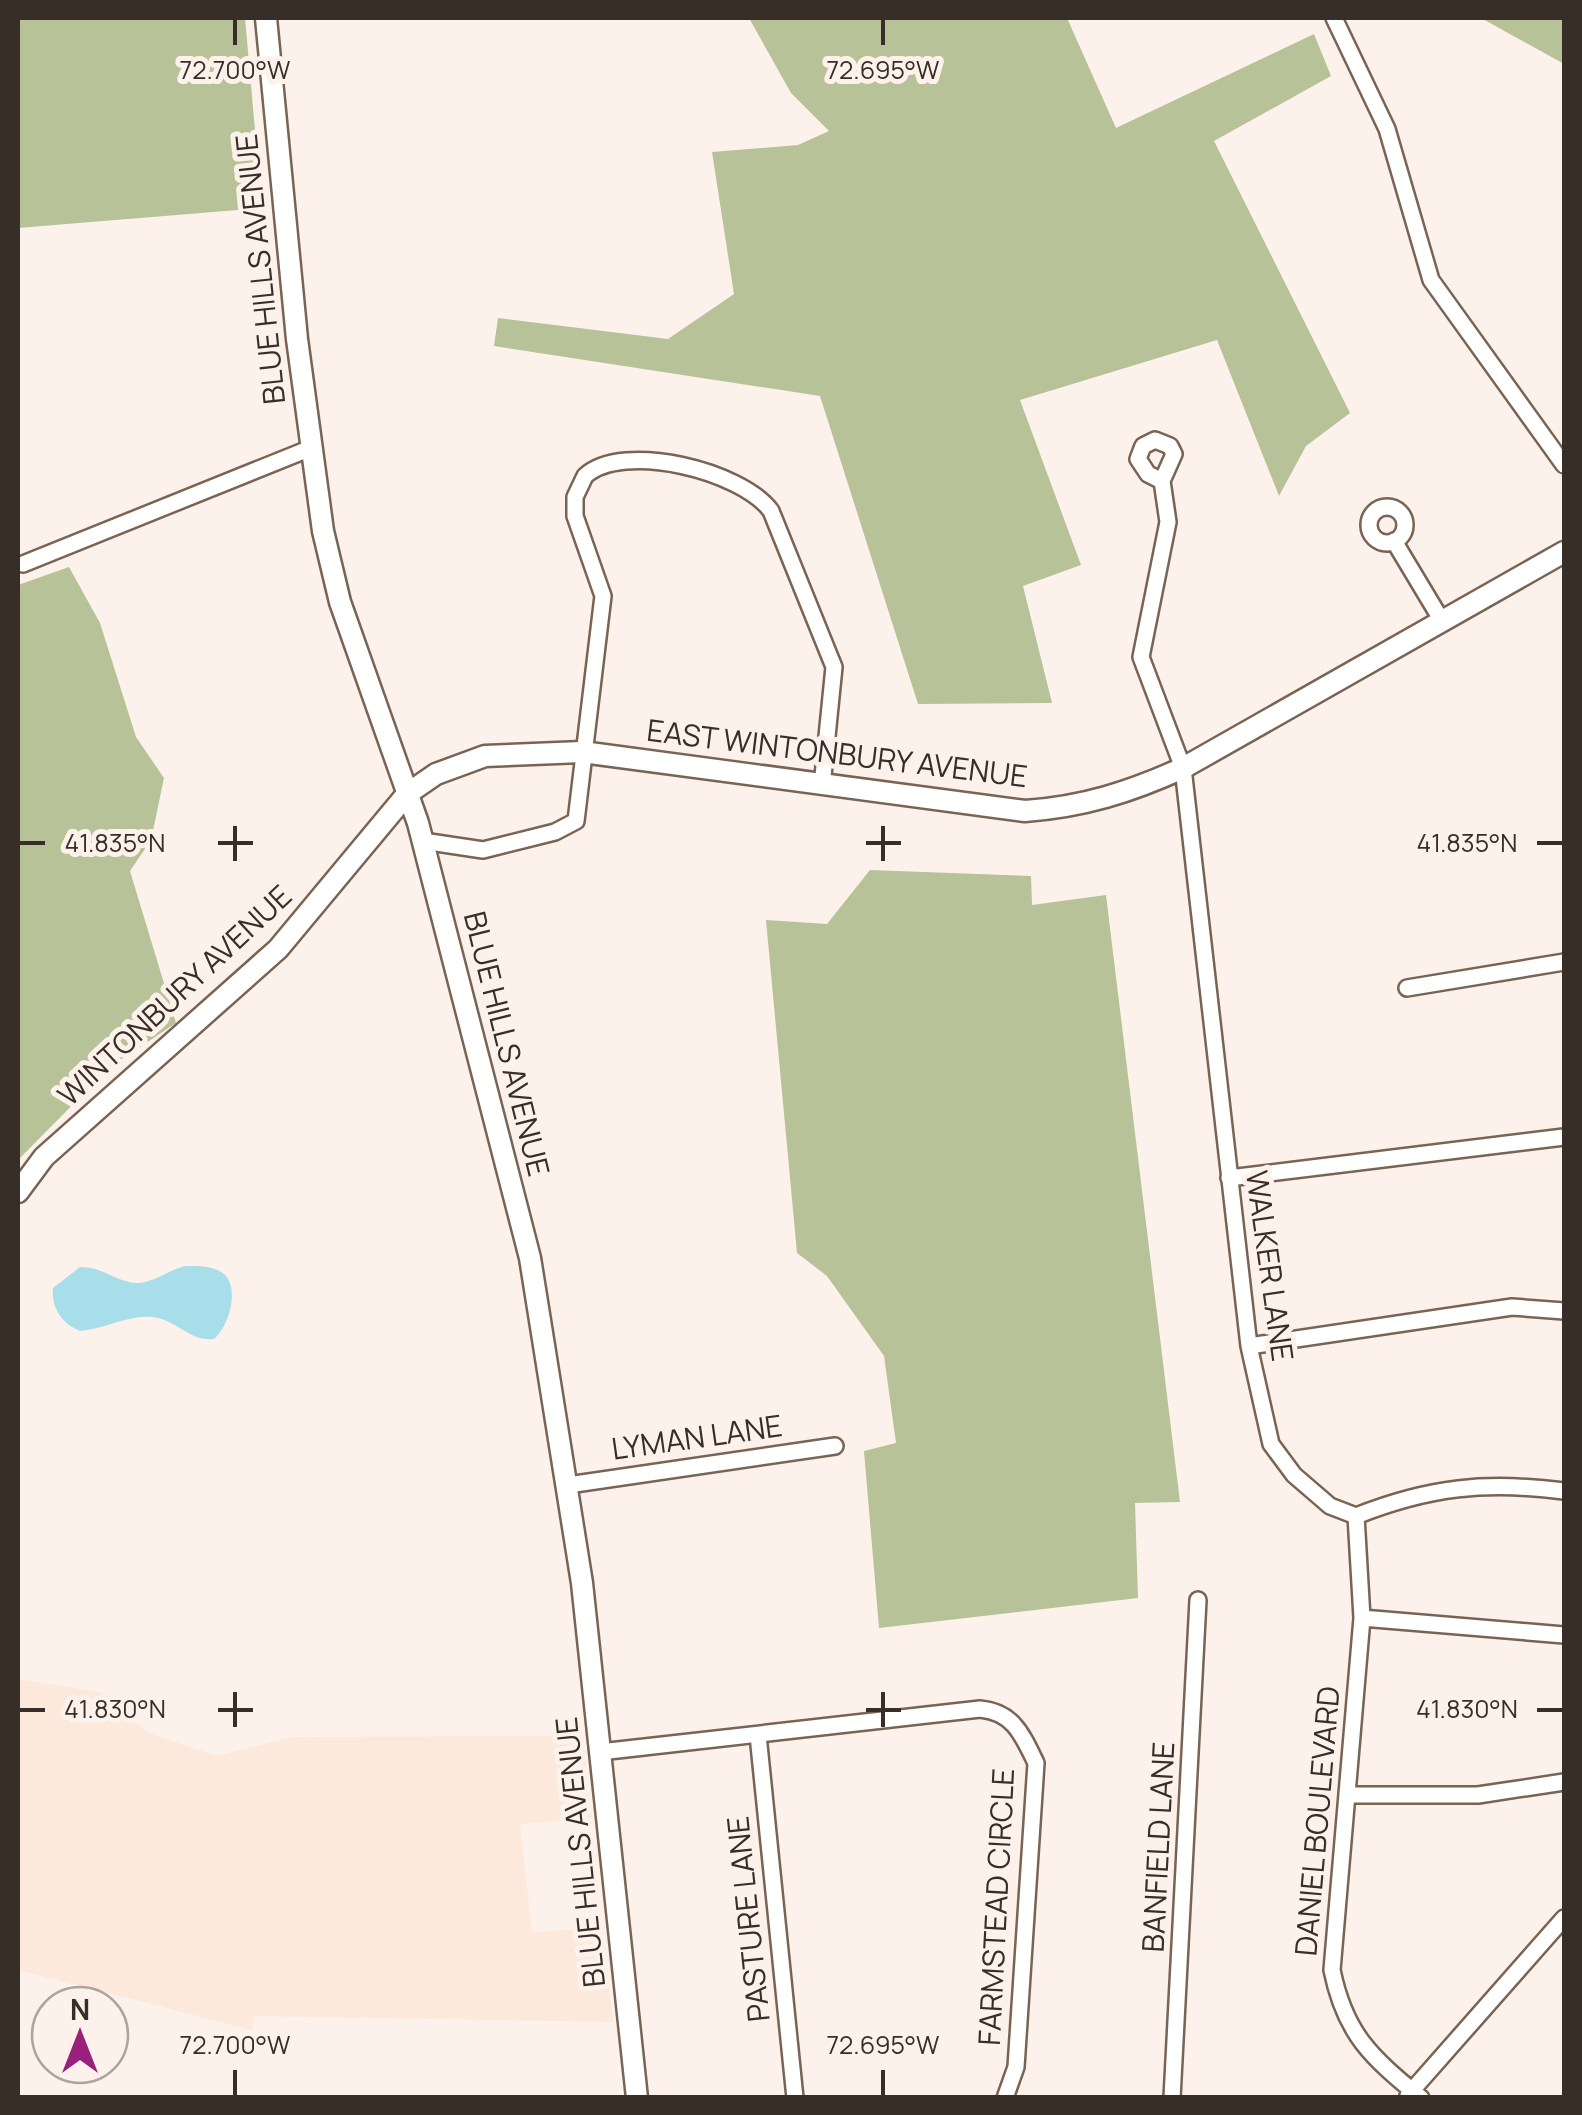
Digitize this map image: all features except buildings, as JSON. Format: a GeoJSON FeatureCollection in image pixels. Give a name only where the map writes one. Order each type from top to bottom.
{"type":"FeatureCollection","features":[{"type":"Feature","properties":{"kind":"main road","name":"BLUE HILLS AVENUE"},"geometry":{"type":"LineString","coordinates":[[266,18],[310,448],[340,602],[423,841],[530,1258],[568,1485],[637,2098]]}},
{"type":"Feature","properties":{"kind":"main road","name":"EAST WINTONBURY AVENUE"},"geometry":{"type":"LineString","coordinates":[[408,794],[436,774],[485,756],[503,752],[582,752],[1025,811],[1073,808],[1124,794],[1182,768],[1564,552]]}},
{"type":"Feature","properties":{"kind":"main road","name":"WINTONBURY AVENUE"},"geometry":{"type":"LineString","coordinates":[[18,1192],[44,1158],[278,949],[408,794]]}},
{"type":"Feature","properties":{"kind":"street"},"geometry":{"type":"LineString","coordinates":[[1334,18],[1387,128],[1431,280],[1564,465]]}},
{"type":"Feature","properties":{"kind":"street"},"geometry":{"type":"LineString","coordinates":[[23,564],[310,448]]}},
{"type":"Feature","properties":{"kind":"street"},"geometry":{"type":"LineString","coordinates":[[423,841],[472,851],[569,826],[580,810],[582,752],[604,593],[576,520],[578,488],[589,472],[612,462],[722,475],[746,486],[768,506],[834,667],[822,786]]}},
{"type":"Feature","properties":{"kind":"street","name":"WALKER LANE"},"geometry":{"type":"LineString","coordinates":[[1162,481],[1168,522],[1141,658],[1182,768],[1249,1346],[1271,1444],[1294,1475],[1330,1506],[1356,1516]]}},
{"type":"Feature","properties":{"kind":"street"},"geometry":{"type":"LineString","coordinates":[[1394,542],[1442,621]]}},
{"type":"Feature","properties":{"kind":"street"},"geometry":{"type":"LineString","coordinates":[[1407,988],[1564,962]]}},
{"type":"Feature","properties":{"kind":"street"},"geometry":{"type":"LineString","coordinates":[[1229,1178],[1564,1136]]}},
{"type":"Feature","properties":{"kind":"street"},"geometry":{"type":"LineString","coordinates":[[1249,1346],[1512,1307],[1564,1311]]}},
{"type":"Feature","properties":{"kind":"street","name":"LYMAN LANE"},"geometry":{"type":"LineString","coordinates":[[568,1485],[835,1446]]}},
{"type":"Feature","properties":{"kind":"street"},"geometry":{"type":"LineString","coordinates":[[1356,1516],[1398,1499],[1474,1484],[1564,1490]]}},
{"type":"Feature","properties":{"kind":"street","name":"DANIEL BOULEVARD"},"geometry":{"type":"LineString","coordinates":[[1356,1516],[1362,1618],[1332,1970],[1340,2010],[1359,2039],[1413,2095]]}},
{"type":"Feature","properties":{"kind":"street","name":"BANFIELD LANE"},"geometry":{"type":"LineString","coordinates":[[1172,2098],[1198,1600]]}},
{"type":"Feature","properties":{"kind":"street"},"geometry":{"type":"LineString","coordinates":[[1362,1618],[1564,1635]]}},
{"type":"Feature","properties":{"kind":"street","name":"FARMSTEAD CIRCLE"},"geometry":{"type":"LineString","coordinates":[[600,1752],[980,1709],[1002,1711],[1021,1732],[1036,1763],[1016,2068],[1005,2098]]}},
{"type":"Feature","properties":{"kind":"street","name":"PASTURE LANE"},"geometry":{"type":"LineString","coordinates":[[758,1736],[795,2098]]}},
{"type":"Feature","properties":{"kind":"street"},"geometry":{"type":"LineString","coordinates":[[1348,1795],[1478,1795],[1564,1782]]}},
{"type":"Feature","properties":{"kind":"street"},"geometry":{"type":"LineString","coordinates":[[1413,2095],[1564,1918]]}},
{"type":"Feature","properties":{"kind":"shaded area"},"geometry":{"type":"Polygon","coordinates":[[[18,1679],[100,1692],[148,1733],[217,1756],[293,1737],[583,1736],[592,1818],[520,1824],[532,1933],[603,1926],[613,2022],[254,2016],[252,2030],[130,1999],[130,1985],[76,1985],[18,1970],[18,1679]]]}},
{"type":"Feature","properties":{"kind":"green space"},"geometry":{"type":"Polygon","coordinates":[[[18,18],[245,18],[262,208],[18,228],[18,18]]]}},
{"type":"Feature","properties":{"kind":"green space"},"geometry":{"type":"Polygon","coordinates":[[[749,18],[1067,18],[1116,128],[1314,34],[1331,76],[1214,141],[1350,413],[1306,446],[1279,496],[1217,340],[1020,400],[1081,565],[1023,586],[1052,703],[918,704],[820,396],[494,346],[498,318],[668,339],[734,294],[712,152],[798,145],[829,131],[791,93],[749,18]]]}},
{"type":"Feature","properties":{"kind":"green space"},"geometry":{"type":"Polygon","coordinates":[[[1481,18],[1564,18],[1564,64],[1481,18]]]}},
{"type":"Feature","properties":{"kind":"green space"},"geometry":{"type":"Polygon","coordinates":[[[69,567],[100,623],[136,737],[164,778],[151,840],[130,871],[176,1023],[110,1067],[18,1160],[18,585],[69,567]]]}},
{"type":"Feature","properties":{"kind":"green space"},"geometry":{"type":"Polygon","coordinates":[[[870,870],[1031,876],[1032,905],[1106,895],[1180,1502],[1135,1503],[1138,1598],[879,1628],[864,1451],[896,1443],[884,1356],[827,1276],[797,1253],[766,920],[827,924],[870,870]]]}},
{"type":"Feature","properties":{"kind":"water"},"geometry":{"type":"Polygon","coordinates":[[[185,1266],[215,1269],[229,1280],[231,1307],[214,1339],[198,1337],[153,1317],[80,1331],[63,1320],[56,1309],[53,1288],[80,1267],[137,1283],[185,1266]]]}}]}
